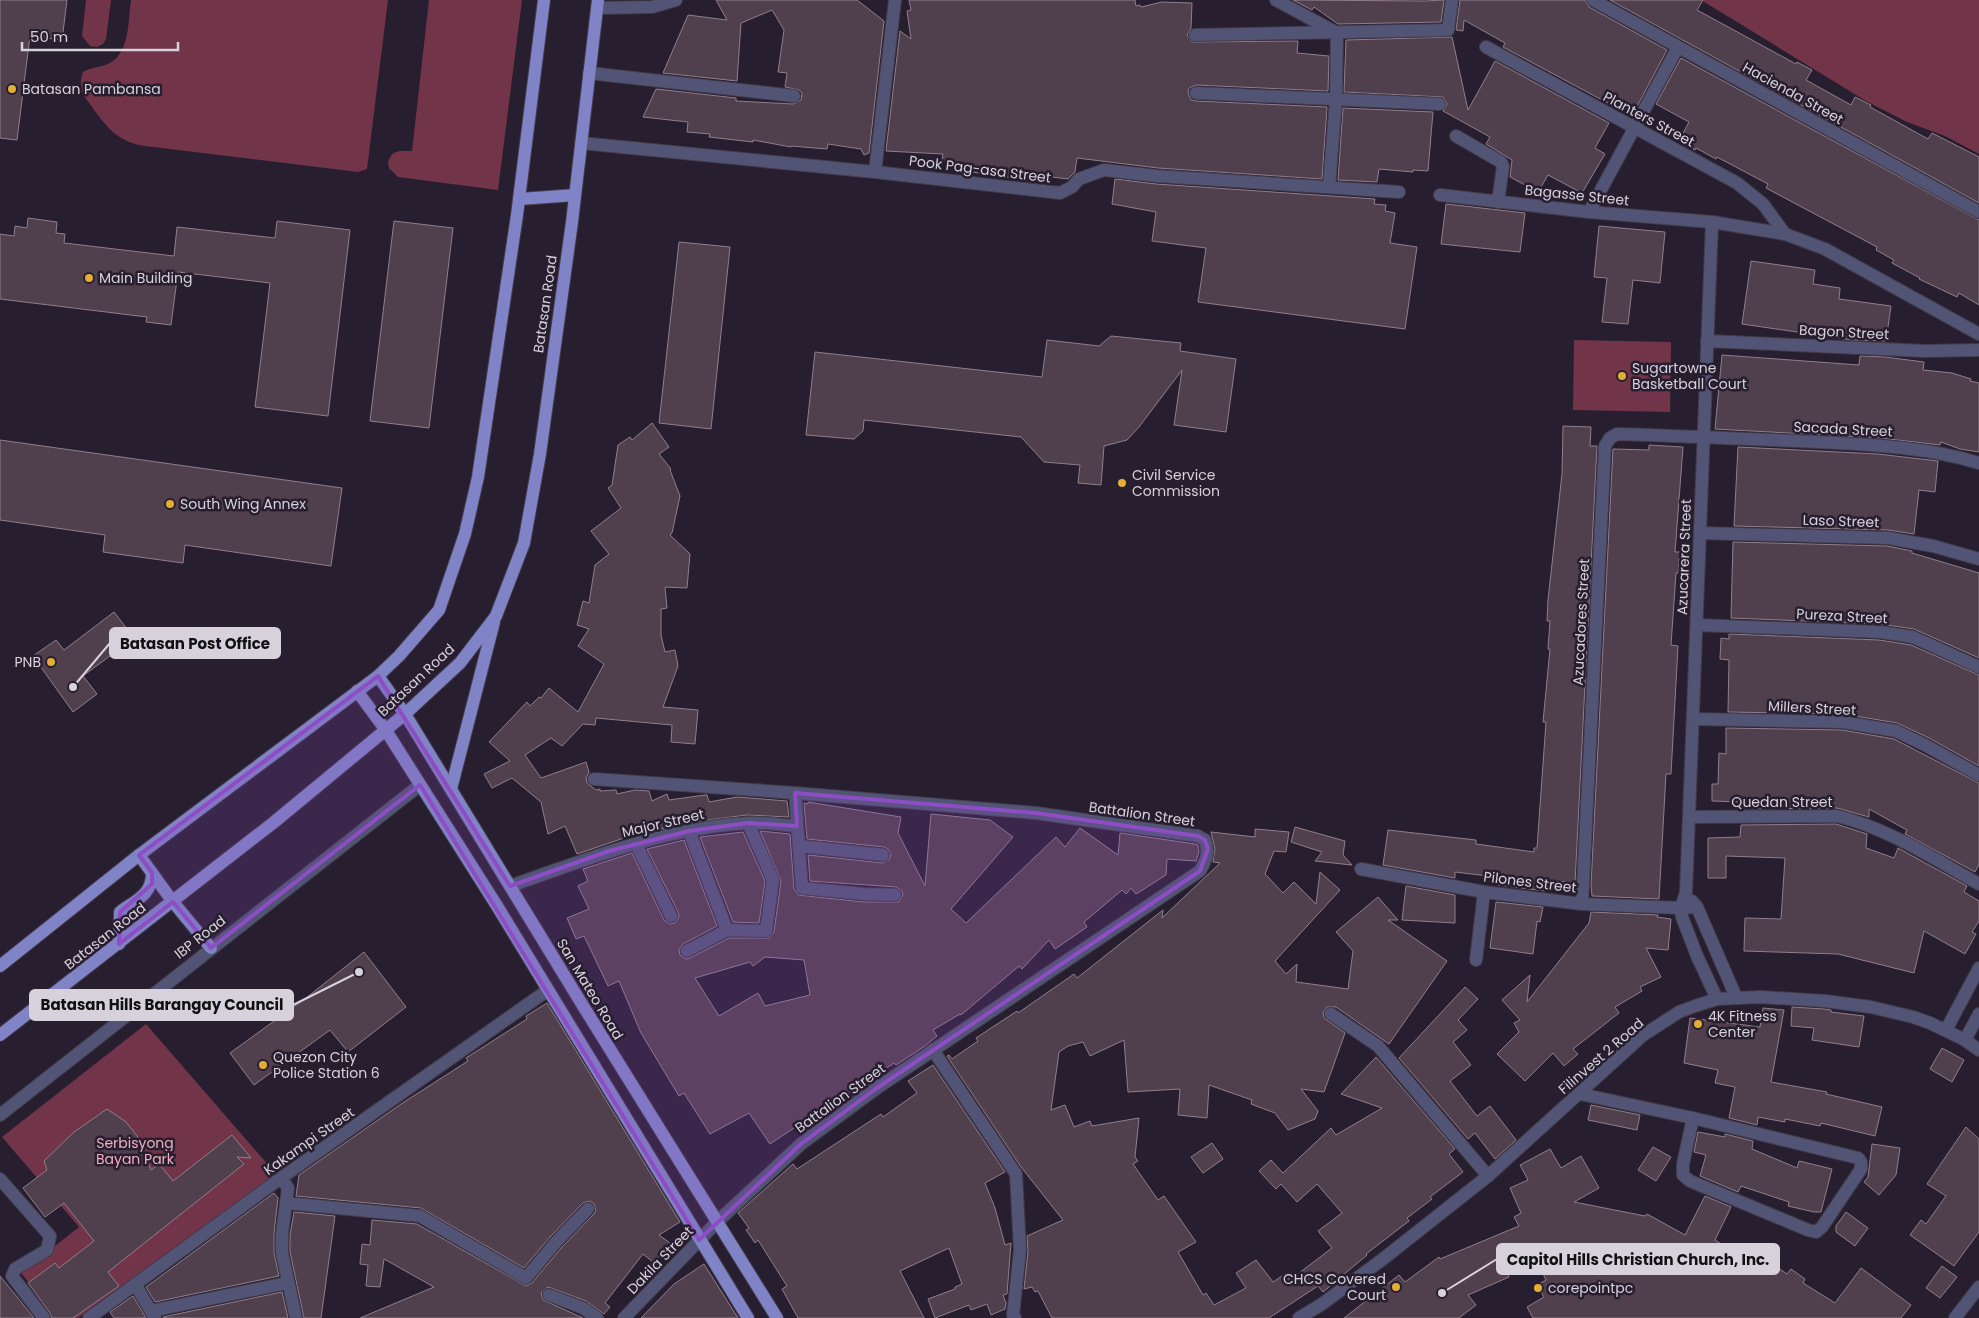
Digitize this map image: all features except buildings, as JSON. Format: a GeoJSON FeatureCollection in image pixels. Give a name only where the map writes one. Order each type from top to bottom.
{"type":"FeatureCollection","features":[{"type":"Feature","properties":{"kind":"main road"},"geometry":{"type":"LineString","coordinates":[[0,966],[139,855],[378,676],[399,656],[438,610],[465,534],[478,478],[520,199],[544,0]]}},
{"type":"Feature","properties":{"kind":"main road","name":"Batasan Road"},"geometry":{"type":"LineString","coordinates":[[0,1035],[273,823],[405,714],[460,663],[496,616],[524,543],[540,454],[575,195],[598,4]]}},
{"type":"Feature","properties":{"kind":"main road"},"geometry":{"type":"LineString","coordinates":[[520,199],[575,195]]}},
{"type":"Feature","properties":{"kind":"main road"},"geometry":{"type":"LineString","coordinates":[[451,790],[496,616]]}},
{"type":"Feature","properties":{"kind":"main road","name":"San Mateo Road"},"geometry":{"type":"LineString","coordinates":[[378,676],[405,714],[777,1318]]}},
{"type":"Feature","properties":{"kind":"main road"},"geometry":{"type":"LineString","coordinates":[[357,691],[385,730],[548,990],[748,1318]]}},
{"type":"Feature","properties":{"kind":"main road"},"geometry":{"type":"LineString","coordinates":[[139,855],[173,902],[211,948]]}},
{"type":"Feature","properties":{"kind":"main road"},"geometry":{"type":"LineString","coordinates":[[119,944],[120,912],[146,893],[152,884],[152,873]]}},
{"type":"Feature","properties":{"kind":"street"},"geometry":{"type":"LineString","coordinates":[[598,4],[652,7],[676,0]]}},
{"type":"Feature","properties":{"kind":"street"},"geometry":{"type":"LineString","coordinates":[[875,172],[895,0]]}},
{"type":"Feature","properties":{"kind":"street"},"geometry":{"type":"LineString","coordinates":[[1276,0],[1337,33]]}},
{"type":"Feature","properties":{"kind":"street"},"geometry":{"type":"LineString","coordinates":[[1195,35],[1448,30],[1452,0]]}},
{"type":"Feature","properties":{"kind":"street","name":"Hacienda Street"},"geometry":{"type":"LineString","coordinates":[[1593,0],[1979,212]]}},
{"type":"Feature","properties":{"kind":"street"},"geometry":{"type":"LineString","coordinates":[[1329,187],[1336,99],[1337,33]]}},
{"type":"Feature","properties":{"kind":"street"},"geometry":{"type":"LineString","coordinates":[[1589,212],[1678,46]]}},
{"type":"Feature","properties":{"kind":"street","name":"Planters Street"},"geometry":{"type":"LineString","coordinates":[[1486,47],[1634,129],[1737,183],[1763,204],[1785,234]]}},
{"type":"Feature","properties":{"kind":"street"},"geometry":{"type":"LineString","coordinates":[[589,73],[794,96]]}},
{"type":"Feature","properties":{"kind":"street"},"geometry":{"type":"LineString","coordinates":[[1196,93],[1438,104]]}},
{"type":"Feature","properties":{"kind":"street"},"geometry":{"type":"LineString","coordinates":[[1456,136],[1502,162],[1498,202]]}},
{"type":"Feature","properties":{"kind":"street","name":"Pook Pag-asa Street"},"geometry":{"type":"LineString","coordinates":[[581,142],[1060,193],[1072,187],[1079,179],[1104,170],[1157,176],[1399,192]]}},
{"type":"Feature","properties":{"kind":"street","name":"Bagasse Street"},"geometry":{"type":"LineString","coordinates":[[1440,195],[1589,212],[1712,222]]}},
{"type":"Feature","properties":{"kind":"street"},"geometry":{"type":"LineString","coordinates":[[1712,222],[1785,234],[1825,249],[1979,334]]}},
{"type":"Feature","properties":{"kind":"street","name":"Azucarera Street"},"geometry":{"type":"LineString","coordinates":[[1681,908],[1686,892],[1712,222]]}},
{"type":"Feature","properties":{"kind":"street","name":"Bagon Street"},"geometry":{"type":"LineString","coordinates":[[1707,341],[1925,351],[1979,350]]}},
{"type":"Feature","properties":{"kind":"street","name":"Azucadores Street"},"geometry":{"type":"LineString","coordinates":[[1582,904],[1605,446],[1610,438],[1617,434],[1704,436]]}},
{"type":"Feature","properties":{"kind":"street","name":"Sacada Street"},"geometry":{"type":"LineString","coordinates":[[1704,436],[1898,447],[1955,455],[1979,463]]}},
{"type":"Feature","properties":{"kind":"street","name":"Laso Street"},"geometry":{"type":"LineString","coordinates":[[1700,533],[1888,538],[1933,546],[1979,559]]}},
{"type":"Feature","properties":{"kind":"street","name":"Pureza Street"},"geometry":{"type":"LineString","coordinates":[[1697,625],[1880,632],[1912,637],[1979,667]]}},
{"type":"Feature","properties":{"kind":"street","name":"Millers Street"},"geometry":{"type":"LineString","coordinates":[[1693,719],[1842,722],[1896,731],[1979,775]]}},
{"type":"Feature","properties":{"kind":"street","name":"Battalion Street"},"geometry":{"type":"LineString","coordinates":[[594,779],[1036,813],[1198,836],[1206,840],[1208,849],[1206,860],[1200,871],[877,1088],[801,1144],[717,1222]]}},
{"type":"Feature","properties":{"kind":"street","name":"IBP Road"},"geometry":{"type":"LineString","coordinates":[[0,1115],[420,785]]}},
{"type":"Feature","properties":{"kind":"street"},"geometry":{"type":"LineString","coordinates":[[795,793],[802,888],[895,895]]}},
{"type":"Feature","properties":{"kind":"street","name":"Quedan Street"},"geometry":{"type":"LineString","coordinates":[[1689,817],[1837,816],[1854,820],[1887,834],[1979,884]]}},
{"type":"Feature","properties":{"kind":"street"},"geometry":{"type":"LineString","coordinates":[[687,951],[727,930],[766,931],[772,880],[748,823]]}},
{"type":"Feature","properties":{"kind":"street","name":"Major Street"},"geometry":{"type":"LineString","coordinates":[[510,886],[610,851],[689,830],[748,823],[797,826]]}},
{"type":"Feature","properties":{"kind":"street"},"geometry":{"type":"LineString","coordinates":[[689,830],[727,930]]}},
{"type":"Feature","properties":{"kind":"street"},"geometry":{"type":"LineString","coordinates":[[636,844],[671,916]]}},
{"type":"Feature","properties":{"kind":"street"},"geometry":{"type":"LineString","coordinates":[[799,846],[883,855]]}},
{"type":"Feature","properties":{"kind":"street","name":"Pilones Street"},"geometry":{"type":"LineString","coordinates":[[1361,870],[1484,892],[1582,904],[1681,908],[1697,906]]}},
{"type":"Feature","properties":{"kind":"street"},"geometry":{"type":"LineString","coordinates":[[1476,960],[1484,892]]}},
{"type":"Feature","properties":{"kind":"street"},"geometry":{"type":"LineString","coordinates":[[1686,892],[1697,906],[1736,997]]}},
{"type":"Feature","properties":{"kind":"street"},"geometry":{"type":"LineString","coordinates":[[1681,908],[1688,936],[1717,1000]]}},
{"type":"Feature","properties":{"kind":"street"},"geometry":{"type":"LineString","coordinates":[[1946,1030],[1979,968]]}},
{"type":"Feature","properties":{"kind":"street","name":"Kakampi Street"},"geometry":{"type":"LineString","coordinates":[[89,1318],[281,1178],[548,990]]}},
{"type":"Feature","properties":{"kind":"street","name":"Filinvest 2 Road"},"geometry":{"type":"LineString","coordinates":[[1299,1318],[1322,1304],[1383,1259],[1488,1176],[1642,1036],[1679,1012],[1717,1000],[1736,997],[1825,1000],[1863,1005],[1913,1017],[1946,1030],[1979,1050]]}},
{"type":"Feature","properties":{"kind":"street"},"geometry":{"type":"LineString","coordinates":[[1330,1014],[1378,1046],[1488,1176]]}},
{"type":"Feature","properties":{"kind":"street"},"geometry":{"type":"LineString","coordinates":[[1965,1040],[1979,1014]]}},
{"type":"Feature","properties":{"kind":"street"},"geometry":{"type":"LineString","coordinates":[[933,1050],[1016,1174],[1020,1250],[1011,1317]]}},
{"type":"Feature","properties":{"kind":"street"},"geometry":{"type":"LineString","coordinates":[[1580,1094],[1693,1118],[1858,1158],[1861,1162],[1861,1168],[1822,1227],[1816,1232],[1808,1230],[1690,1181],[1683,1175],[1683,1164],[1693,1118]]}},
{"type":"Feature","properties":{"kind":"street"},"geometry":{"type":"LineString","coordinates":[[281,1178],[288,1188],[282,1234],[282,1253],[296,1318]]}},
{"type":"Feature","properties":{"kind":"street"},"geometry":{"type":"LineString","coordinates":[[0,1179],[50,1236],[47,1250],[15,1269],[12,1276],[44,1318]]}},
{"type":"Feature","properties":{"kind":"street"},"geometry":{"type":"LineString","coordinates":[[286,1203],[420,1216],[526,1278],[588,1208]]}},
{"type":"Feature","properties":{"kind":"street","name":"Dakila Street"},"geometry":{"type":"LineString","coordinates":[[624,1318],[717,1222]]}},
{"type":"Feature","properties":{"kind":"street"},"geometry":{"type":"LineString","coordinates":[[135,1284],[153,1315],[288,1283]]}},
{"type":"Feature","properties":{"kind":"street"},"geometry":{"type":"LineString","coordinates":[[1955,1318],[1979,1286]]}},
{"type":"Feature","properties":{"kind":"street"},"geometry":{"type":"LineString","coordinates":[[549,1295],[583,1308],[597,1318]]}},
{"type":"Feature","properties":{"kind":"highlighted area"},"geometry":{"type":"Polygon","coordinates":[[[378,676],[510,886],[609,851],[689,831],[748,823],[797,826],[795,793],[1036,813],[1198,836],[1205,840],[1208,849],[1200,871],[877,1088],[801,1144],[699,1240],[420,785],[211,948],[173,902],[119,944],[120,912],[152,884],[152,873],[139,855],[378,676]]]}},
{"type":"Feature","properties":{"kind":"green space"},"geometry":{"type":"Polygon","coordinates":[[[86,0],[111,0],[106,39],[103,44],[97,47],[90,46],[82,36],[86,0]]]}},
{"type":"Feature","properties":{"kind":"green space"},"geometry":{"type":"Polygon","coordinates":[[[131,0],[388,0],[367,169],[358,172],[145,146],[124,140],[116,135],[84,96],[81,81],[83,72],[110,63],[117,58],[125,44],[131,0]]]}},
{"type":"Feature","properties":{"kind":"green space"},"geometry":{"type":"Polygon","coordinates":[[[429,0],[522,0],[498,190],[398,177],[389,168],[388,162],[394,153],[412,151],[429,0]]]}},
{"type":"Feature","properties":{"kind":"green space"},"geometry":{"type":"Polygon","coordinates":[[[1701,0],[1979,0],[1979,154],[1945,136],[1907,122],[1866,101],[1701,0]]]}},
{"type":"Feature","properties":{"kind":"green space","name":"Sugartowne Basketball Court"},"geometry":{"type":"Polygon","coordinates":[[[1574,340],[1671,342],[1670,412],[1573,410],[1574,340]]]}},
{"type":"Feature","properties":{"kind":"green space","name":"Serbisyong Bayan Park"},"geometry":{"type":"Polygon","coordinates":[[[146,1024],[276,1174],[78,1318],[58,1318],[21,1273],[79,1227],[2,1137],[146,1024]]]}},
{"type":"Feature","properties":{"kind":"place","name":"Batasan Pambansa"},"geometry":{"type":"Point","coordinates":[12,89]}},
{"type":"Feature","properties":{"kind":"place","name":"Main Building"},"geometry":{"type":"Point","coordinates":[89,278]}},
{"type":"Feature","properties":{"kind":"place","name":"Sugartowne Basketball Court"},"geometry":{"type":"Point","coordinates":[1622,376]}},
{"type":"Feature","properties":{"kind":"place","name":"Civil Service Commission"},"geometry":{"type":"Point","coordinates":[1122,483]}},
{"type":"Feature","properties":{"kind":"place","name":"South Wing Annex"},"geometry":{"type":"Point","coordinates":[170,504]}},
{"type":"Feature","properties":{"kind":"place","name":"PNB"},"geometry":{"type":"Point","coordinates":[51,662]}},
{"type":"Feature","properties":{"kind":"place","name":"Batasan Post Office"},"geometry":{"type":"Point","coordinates":[73,687]}},
{"type":"Feature","properties":{"kind":"place","name":"Batasan Hills Barangay Council"},"geometry":{"type":"Point","coordinates":[359,972]}},
{"type":"Feature","properties":{"kind":"place","name":"4K Fitness Center"},"geometry":{"type":"Point","coordinates":[1698,1024]}},
{"type":"Feature","properties":{"kind":"place","name":"Quezon City Police Station 6"},"geometry":{"type":"Point","coordinates":[263,1065]}},
{"type":"Feature","properties":{"kind":"place","name":"CHCS Covered Court"},"geometry":{"type":"Point","coordinates":[1396,1287]}},
{"type":"Feature","properties":{"kind":"place","name":"corepointpc"},"geometry":{"type":"Point","coordinates":[1538,1288]}},
{"type":"Feature","properties":{"kind":"place","name":"Capitol Hills Christian Church, Inc."},"geometry":{"type":"Point","coordinates":[1442,1293]}}]}
